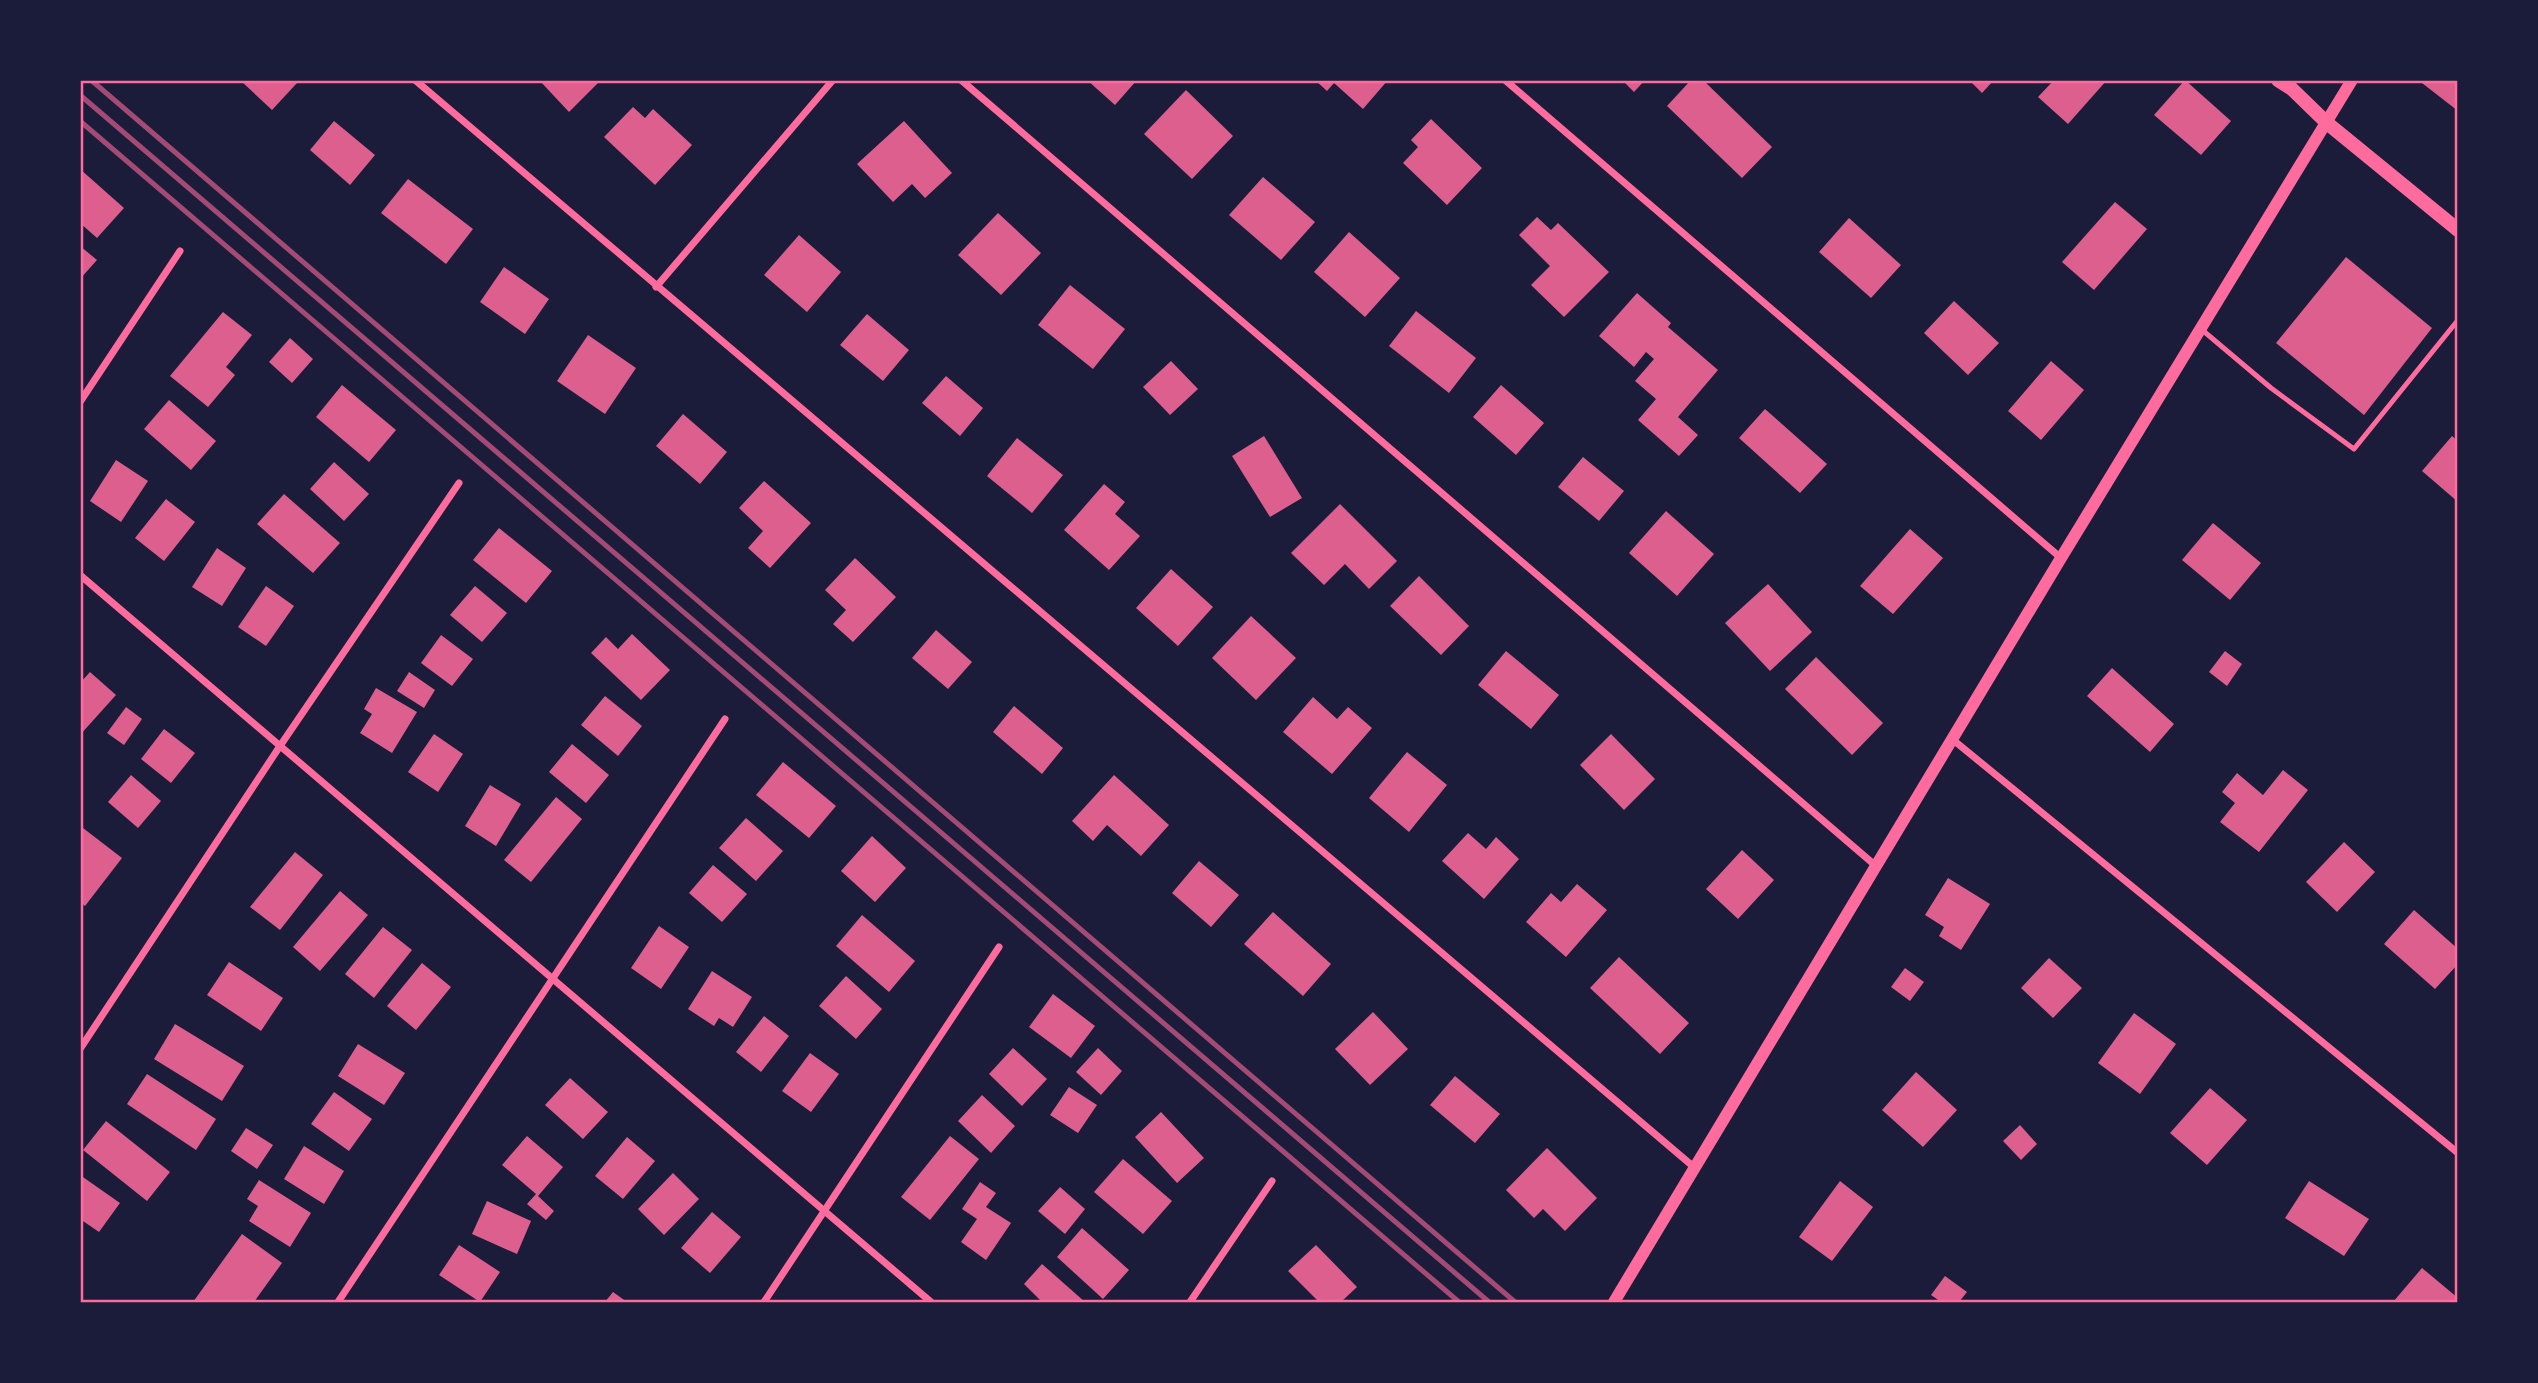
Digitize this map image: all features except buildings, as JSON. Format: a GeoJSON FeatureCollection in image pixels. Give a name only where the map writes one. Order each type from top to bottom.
{"type":"FeatureCollection","features":[{"type":"Feature","properties":{"kind":"main road"},"geometry":{"type":"LineString","coordinates":[[2278,80],[2458,230]]}},
{"type":"Feature","properties":{"kind":"street"},"geometry":{"type":"LineString","coordinates":[[415,80],[1695,1168]]}},
{"type":"Feature","properties":{"kind":"street"},"geometry":{"type":"LineString","coordinates":[[656,287],[833,80]]}},
{"type":"Feature","properties":{"kind":"street"},"geometry":{"type":"LineString","coordinates":[[961,80],[1876,866]]}},
{"type":"Feature","properties":{"kind":"street"},"geometry":{"type":"LineString","coordinates":[[1505,80],[2061,558]]}},
{"type":"Feature","properties":{"kind":"street"},"geometry":{"type":"LineString","coordinates":[[1614,1303],[2061,558],[2352,80]]}},
{"type":"Feature","properties":{"kind":"street"},"geometry":{"type":"LineString","coordinates":[[80,402],[180,251]]}},
{"type":"Feature","properties":{"kind":"street"},"geometry":{"type":"LineString","coordinates":[[80,1049],[280,746],[459,483]]}},
{"type":"Feature","properties":{"kind":"street"},"geometry":{"type":"LineString","coordinates":[[80,575],[930,1303]]}},
{"type":"Feature","properties":{"kind":"street"},"geometry":{"type":"LineString","coordinates":[[338,1303],[725,719]]}},
{"type":"Feature","properties":{"kind":"street"},"geometry":{"type":"LineString","coordinates":[[1952,739],[2458,1153]]}},
{"type":"Feature","properties":{"kind":"street"},"geometry":{"type":"LineString","coordinates":[[764,1303],[999,947]]}},
{"type":"Feature","properties":{"kind":"street"},"geometry":{"type":"LineString","coordinates":[[1190,1303],[1272,1181]]}},
{"type":"Feature","properties":{"kind":"lane"},"geometry":{"type":"LineString","coordinates":[[2201,329],[2272,388],[2354,449],[2458,320]]}},
{"type":"Feature","properties":{"kind":"railway"},"geometry":{"type":"LineString","coordinates":[[91,80],[1515,1302]]}},
{"type":"Feature","properties":{"kind":"railway"},"geometry":{"type":"LineString","coordinates":[[80,95],[1489,1302]]}},
{"type":"Feature","properties":{"kind":"railway"},"geometry":{"type":"LineString","coordinates":[[80,121],[1459,1302]]}}]}
